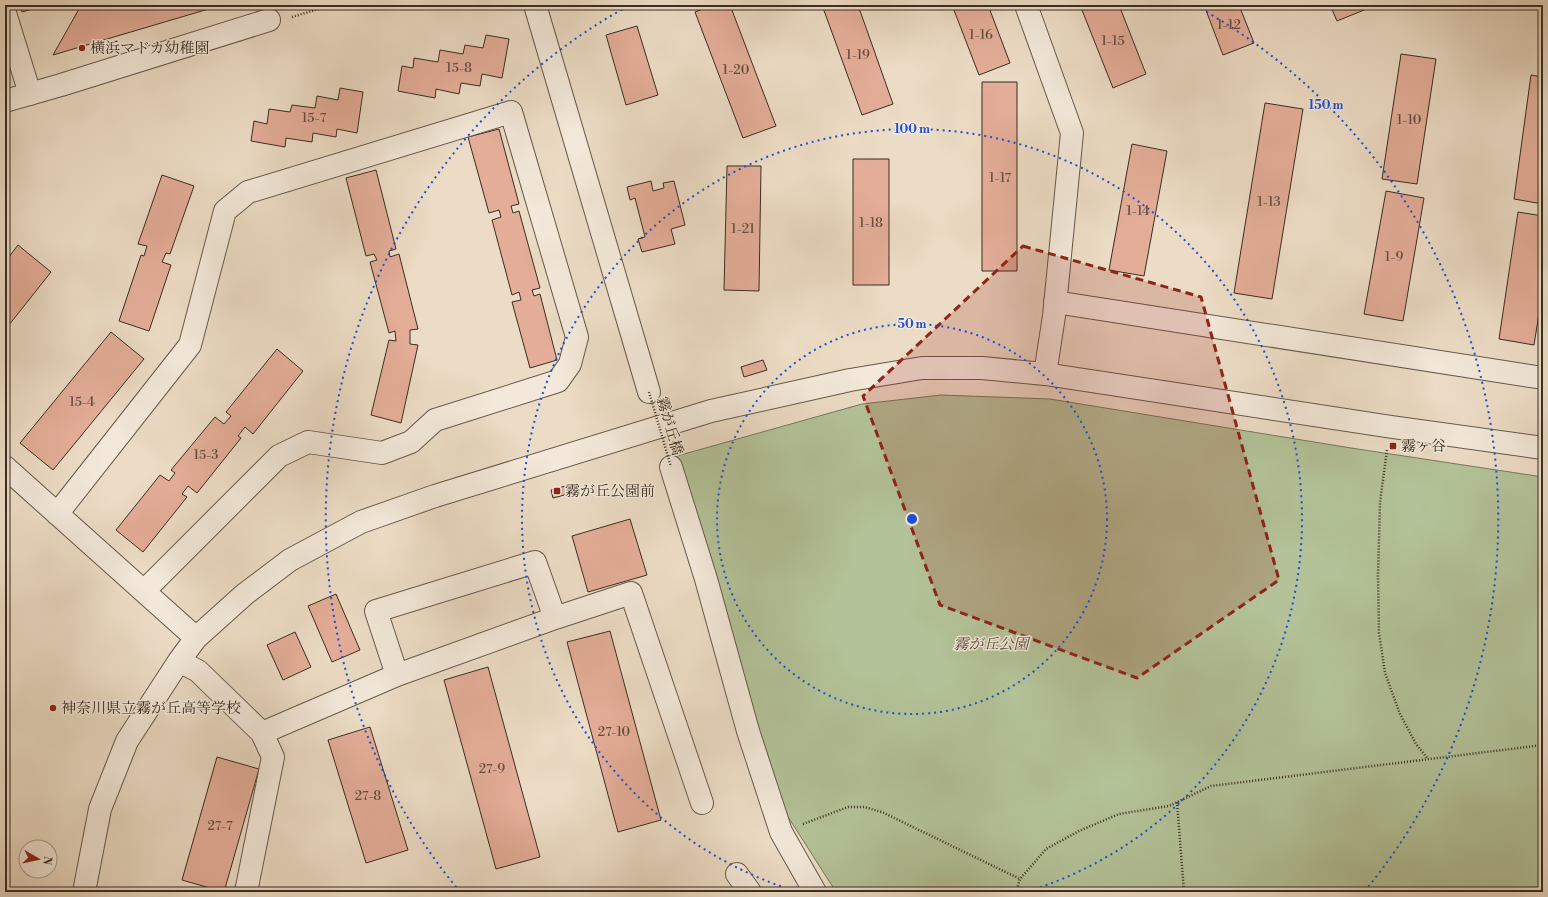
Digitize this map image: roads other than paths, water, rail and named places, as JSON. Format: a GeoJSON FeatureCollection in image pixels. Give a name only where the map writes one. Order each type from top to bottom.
{"type":"FeatureCollection","features":[{"type":"Feature","properties":{"kind":"street"},"geometry":{"type":"LineString","coordinates":[[535,5],[649,392]]}},
{"type":"Feature","properties":{"kind":"street"},"geometry":{"type":"LineString","coordinates":[[1026,5],[1072,133],[1054,316],[1045,374]]}},
{"type":"Feature","properties":{"kind":"street"},"geometry":{"type":"LineString","coordinates":[[5,13],[30,94]]}},
{"type":"Feature","properties":{"kind":"street"},"geometry":{"type":"LineString","coordinates":[[5,101],[269,20]]}},
{"type":"Feature","properties":{"kind":"street"},"geometry":{"type":"LineString","coordinates":[[57,514],[190,345],[225,211],[248,192],[512,112],[577,338],[570,364],[558,381],[435,420],[411,442],[382,452],[308,442],[279,456],[144,592]]}},
{"type":"Feature","properties":{"kind":"street"},"geometry":{"type":"LineString","coordinates":[[1055,302],[1543,378]]}},
{"type":"Feature","properties":{"kind":"street"},"geometry":{"type":"LineString","coordinates":[[84,892],[100,809],[127,741],[179,661],[196,638],[245,594],[290,560],[361,522],[435,496],[711,411],[850,380],[922,368],[982,368],[1045,374],[1392,427],[1543,448]]}},
{"type":"Feature","properties":{"kind":"street"},"geometry":{"type":"LineString","coordinates":[[5,467],[196,638]]}},
{"type":"Feature","properties":{"kind":"street"},"geometry":{"type":"LineString","coordinates":[[671,467],[706,579],[748,731],[781,832],[815,892]]}},
{"type":"Feature","properties":{"kind":"street"},"geometry":{"type":"LineString","coordinates":[[397,675],[376,611],[535,562],[556,618]]}},
{"type":"Feature","properties":{"kind":"street"},"geometry":{"type":"LineString","coordinates":[[262,733],[397,675],[556,618],[631,593],[702,803]]}},
{"type":"Feature","properties":{"kind":"street"},"geometry":{"type":"LineString","coordinates":[[179,661],[198,671],[262,733],[273,757],[246,892]]}},
{"type":"Feature","properties":{"kind":"street"},"geometry":{"type":"LineString","coordinates":[[737,874],[750,892]]}},
{"type":"Feature","properties":{"kind":"place","name":"横浜マドカ幼稚園"},"geometry":{"type":"Point","coordinates":[82,48]}},
{"type":"Feature","properties":{"kind":"place","name":"霧ヶ谷"},"geometry":{"type":"Point","coordinates":[1393,446]}},
{"type":"Feature","properties":{"kind":"place","name":"霧が丘公園前"},"geometry":{"type":"Point","coordinates":[557,491]}},
{"type":"Feature","properties":{"kind":"place","name":"神奈川県立霧が丘高等学校"},"geometry":{"type":"Point","coordinates":[53,708]}},
{"type":"Feature","properties":{"kind":"park label","name":"霧が丘公園"},"geometry":{"type":"Point","coordinates":[991,644]}}]}
